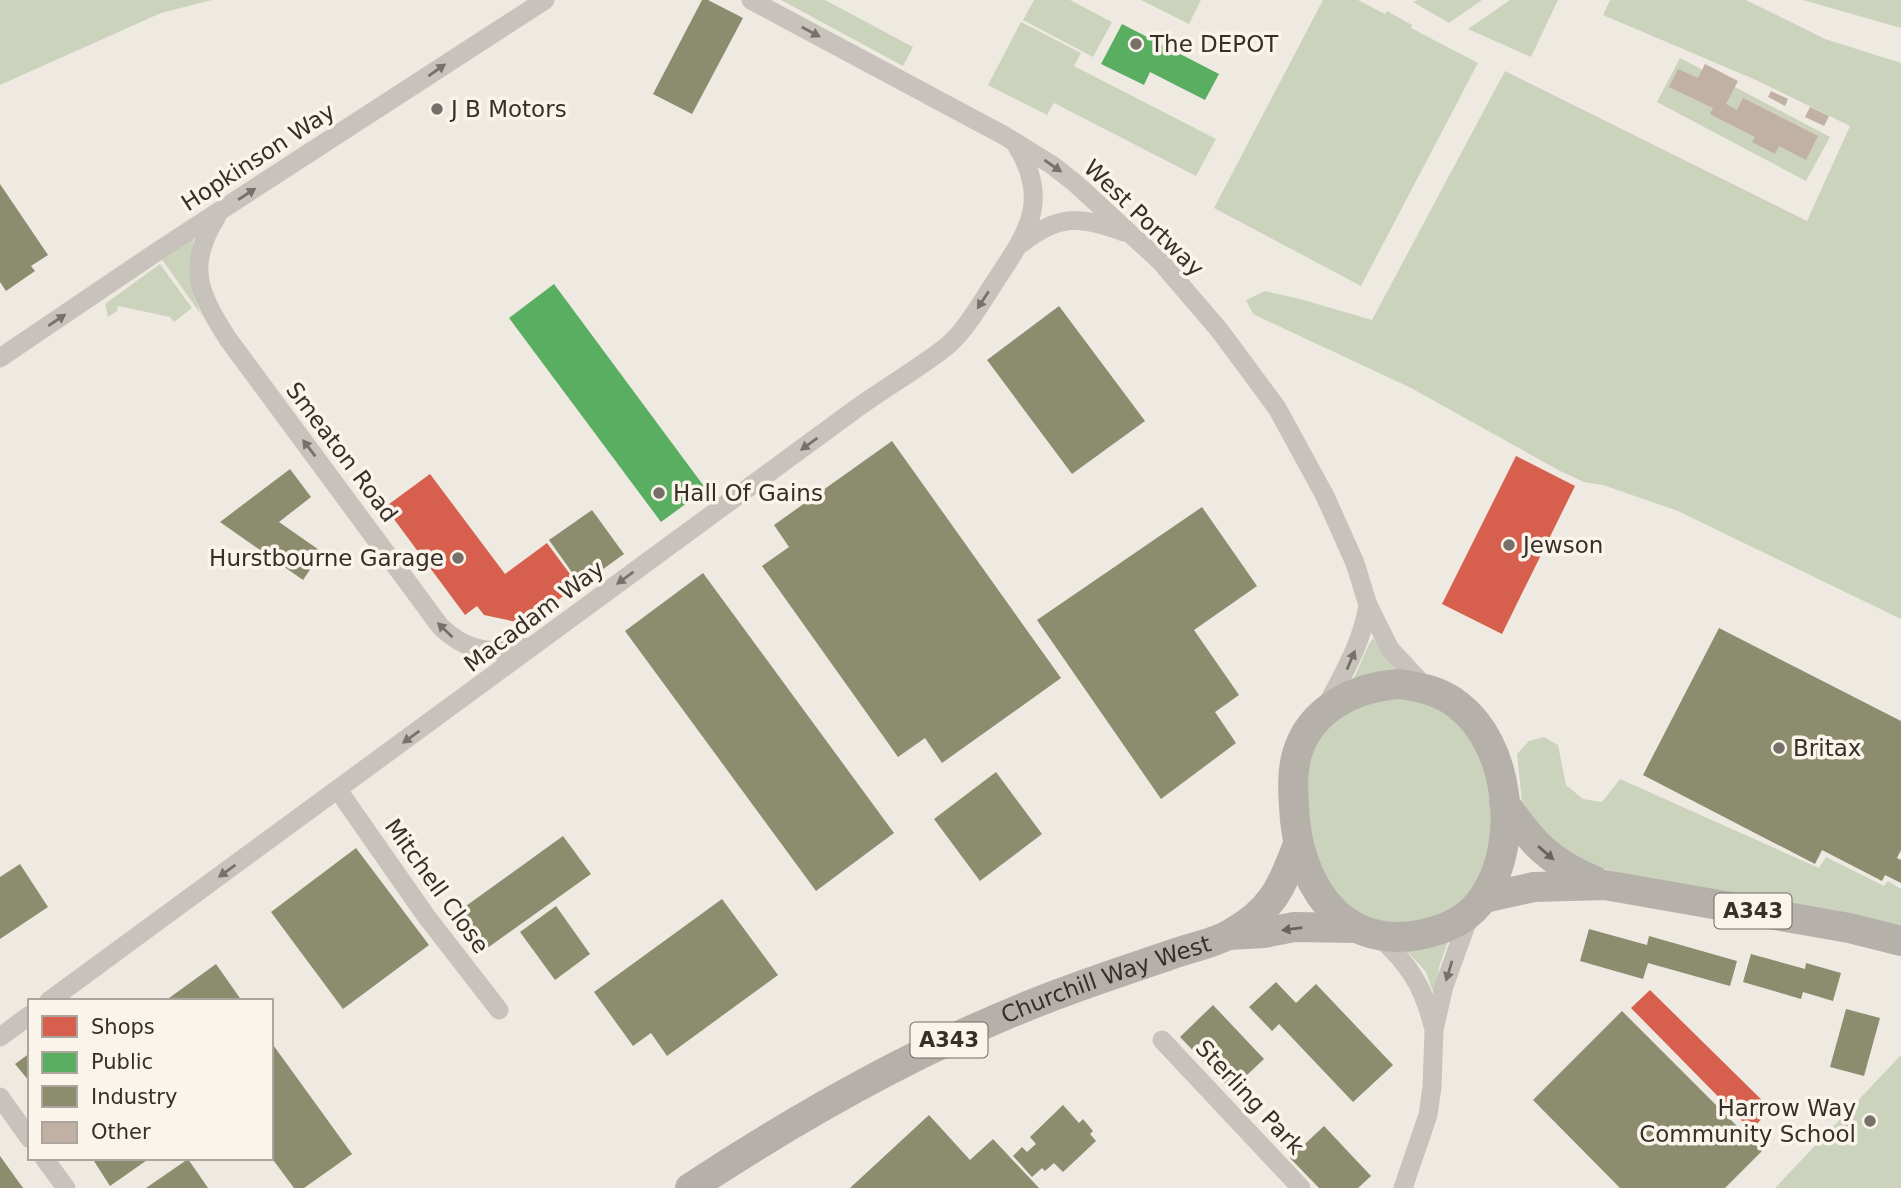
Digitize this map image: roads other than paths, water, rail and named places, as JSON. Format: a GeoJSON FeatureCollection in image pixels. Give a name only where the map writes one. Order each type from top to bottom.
{"type":"FeatureCollection","features":[{"type":"Feature","properties":{"kind":"main road","name":"Churchill Way West"},"geometry":{"type":"LineString","coordinates":[[1367,932],[1320,897],[1305,869],[1298,844],[1293,791],[1296,756],[1308,732],[1324,711],[1342,699],[1368,688],[1399,684],[1426,688],[1455,702],[1475,720],[1484,733],[1499,772],[1504,802],[1499,868],[1477,906]]}},
{"type":"Feature","properties":{"kind":"main road","name":"Churchill Way West"},"geometry":{"type":"LineString","coordinates":[[1504,802],[1526,834],[1552,859],[1570,871],[1605,885]]}},
{"type":"Feature","properties":{"kind":"main road","name":"Churchill Way West"},"geometry":{"type":"LineString","coordinates":[[1228,935],[1265,908],[1275,897],[1282,887],[1298,844]]}},
{"type":"Feature","properties":{"kind":"main road","name":"Churchill Way West"},"geometry":{"type":"LineString","coordinates":[[690,1188],[821,1106],[931,1048],[1031,1004],[1228,935],[1264,933],[1294,927],[1367,932],[1393,938],[1431,933],[1477,906],[1534,887],[1605,885],[1849,928],[1901,941]]}},
{"type":"Feature","properties":{"kind":"street","name":"Hopkinson Way"},"geometry":{"type":"LineString","coordinates":[[0,358],[545,0]]}},
{"type":"Feature","properties":{"kind":"street","name":"West Portway"},"geometry":{"type":"LineString","coordinates":[[751,0],[1015,143],[1076,183],[1160,261],[1220,331],[1277,408],[1312,470],[1345,539],[1368,606],[1390,649],[1426,688]]}},
{"type":"Feature","properties":{"kind":"street"},"geometry":{"type":"LineString","coordinates":[[1015,143],[1029,167],[1034,189],[1030,221],[1021,243]]}},
{"type":"Feature","properties":{"kind":"street","name":"Smeaton Road"},"geometry":{"type":"LineString","coordinates":[[219,212],[204,242],[199,273],[204,299],[228,339],[448,635],[467,646],[486,651],[532,647]]}},
{"type":"Feature","properties":{"kind":"street"},"geometry":{"type":"LineString","coordinates":[[1021,243],[1046,225],[1067,220],[1098,223],[1133,236]]}},
{"type":"Feature","properties":{"kind":"street","name":"Macadam Way"},"geometry":{"type":"LineString","coordinates":[[52,999],[858,408],[946,347],[978,308],[1021,243]]}},
{"type":"Feature","properties":{"kind":"street"},"geometry":{"type":"LineString","coordinates":[[1324,711],[1357,645],[1368,606]]}},
{"type":"Feature","properties":{"kind":"street","name":"Mitchell Close"},"geometry":{"type":"LineString","coordinates":[[338,790],[405,887],[499,1010]]}},
{"type":"Feature","properties":{"kind":"street"},"geometry":{"type":"LineString","coordinates":[[1403,1188],[1428,1115],[1434,1030],[1448,970],[1477,906]]}},
{"type":"Feature","properties":{"kind":"street"},"geometry":{"type":"LineString","coordinates":[[1367,932],[1409,968],[1418,980],[1434,1030]]}},
{"type":"Feature","properties":{"kind":"street"},"geometry":{"type":"LineString","coordinates":[[0,1037],[28,1016]]}},
{"type":"Feature","properties":{"kind":"street","name":"Sterling Park"},"geometry":{"type":"LineString","coordinates":[[1163,1040],[1301,1188]]}},
{"type":"Feature","properties":{"kind":"street"},"geometry":{"type":"LineString","coordinates":[[0,1097],[28,1136]]}},
{"type":"Feature","properties":{"kind":"street"},"geometry":{"type":"LineString","coordinates":[[45,1160],[66,1188]]}},
{"type":"Feature","properties":{"kind":"place","name":"The DEPOT"},"geometry":{"type":"Point","coordinates":[1136,44]}},
{"type":"Feature","properties":{"kind":"place","name":"J B Motors"},"geometry":{"type":"Point","coordinates":[437,109]}},
{"type":"Feature","properties":{"kind":"place","name":"Hall Of Gains"},"geometry":{"type":"Point","coordinates":[659,493]}},
{"type":"Feature","properties":{"kind":"place","name":"Jewson"},"geometry":{"type":"Point","coordinates":[1509,545]}},
{"type":"Feature","properties":{"kind":"place","name":"Hurstbourne Garage"},"geometry":{"type":"Point","coordinates":[458,558]}},
{"type":"Feature","properties":{"kind":"place","name":"Britax"},"geometry":{"type":"Point","coordinates":[1779,748]}},
{"type":"Feature","properties":{"kind":"place","name":"Harrow Way Community School"},"geometry":{"type":"Point","coordinates":[1870,1121]}}]}
